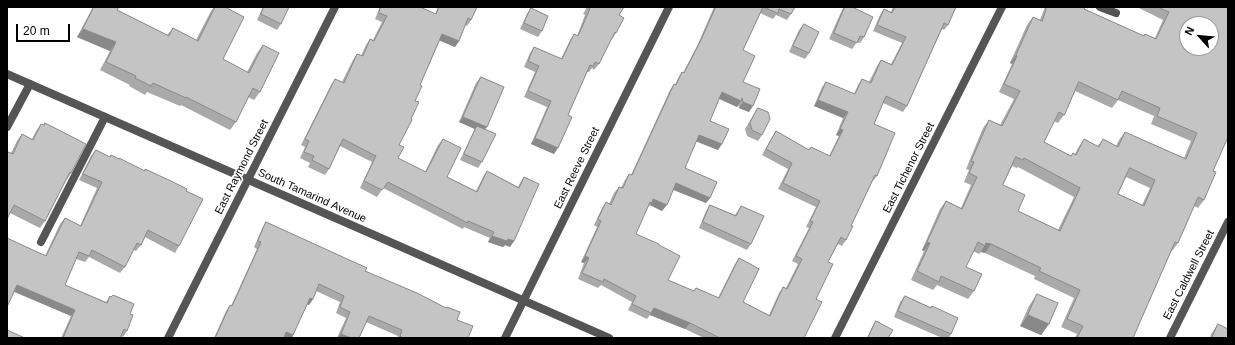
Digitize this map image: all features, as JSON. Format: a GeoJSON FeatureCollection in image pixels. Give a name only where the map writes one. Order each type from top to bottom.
{"type":"FeatureCollection","features":[{"type":"Feature","properties":{"kind":"street","name":"East Raymond Street"},"geometry":{"type":"LineString","coordinates":[[168,338],[335,7]]}},
{"type":"Feature","properties":{"kind":"street","name":"East Reeve Street"},"geometry":{"type":"LineString","coordinates":[[505,338],[669,7]]}},
{"type":"Feature","properties":{"kind":"street","name":"East Tichenor Street"},"geometry":{"type":"LineString","coordinates":[[836,338],[1002,7]]}},
{"type":"Feature","properties":{"kind":"street"},"geometry":{"type":"LineString","coordinates":[[1100,7],[1116,13]]}},
{"type":"Feature","properties":{"kind":"street","name":"South Tamarind Avenue"},"geometry":{"type":"LineString","coordinates":[[7,74],[609,338]]}},
{"type":"Feature","properties":{"kind":"street"},"geometry":{"type":"LineString","coordinates":[[7,127],[30,84]]}},
{"type":"Feature","properties":{"kind":"street"},"geometry":{"type":"LineString","coordinates":[[41,242],[106,117]]}},
{"type":"Feature","properties":{"kind":"street","name":"East Caldwell Street"},"geometry":{"type":"LineString","coordinates":[[1170,338],[1228,222]]}},
{"type":"Feature","properties":{"kind":"building"},"geometry":{"type":"Polygon","coordinates":[[[94,7],[119,7],[117,10],[169,36],[173,28],[198,41],[215,7],[225,7],[244,17],[223,59],[249,73],[263,45],[279,53],[260,92],[253,88],[236,122],[186,97],[153,83],[151,86],[135,78],[136,76],[106,62],[116,42],[83,29],[94,7]]]}},
{"type":"Feature","properties":{"kind":"building"},"geometry":{"type":"Polygon","coordinates":[[[264,7],[289,7],[281,24],[261,14],[264,7]]]}},
{"type":"Feature","properties":{"kind":"building"},"geometry":{"type":"Polygon","coordinates":[[[381,7],[420,7],[436,14],[439,7],[477,7],[471,20],[468,18],[459,41],[442,34],[420,85],[422,86],[415,101],[419,102],[411,119],[412,120],[399,145],[404,147],[398,158],[426,172],[443,139],[461,148],[447,177],[477,192],[487,171],[519,188],[524,177],[539,184],[514,241],[508,239],[507,241],[492,236],[494,232],[468,221],[467,223],[388,182],[382,190],[364,181],[376,156],[343,139],[329,169],[312,160],[314,156],[304,152],[309,141],[305,139],[335,79],[344,83],[357,54],[363,56],[370,39],[374,41],[387,16],[379,13],[381,7]]]}},
{"type":"Feature","properties":{"kind":"building"},"geometry":{"type":"Polygon","coordinates":[[[588,7],[624,7],[619,15],[624,18],[616,33],[615,32],[599,64],[595,62],[593,66],[590,65],[568,115],[572,117],[558,148],[535,138],[551,101],[528,91],[539,66],[528,61],[534,47],[562,59],[574,34],[578,36],[590,9],[588,7]]]}},
{"type":"Feature","properties":{"kind":"building"},"geometry":{"type":"Polygon","coordinates":[[[716,7],[763,7],[743,50],[755,56],[743,82],[760,89],[753,106],[743,102],[742,98],[741,101],[722,92],[710,121],[729,129],[722,144],[699,135],[685,168],[717,182],[710,198],[676,183],[667,205],[653,199],[652,203],[650,202],[636,234],[659,244],[680,256],[668,280],[694,291],[696,288],[719,298],[739,258],[759,269],[743,302],[770,316],[783,287],[787,289],[802,259],[796,256],[813,222],[810,221],[820,201],[783,183],[792,163],[766,149],[776,131],[809,150],[811,147],[830,156],[843,130],[840,129],[848,112],[818,100],[826,82],[855,94],[862,79],[871,83],[881,60],[892,65],[906,37],[877,25],[884,9],[892,13],[895,7],[956,7],[948,25],[944,23],[907,106],[886,96],[874,124],[895,133],[877,176],[875,175],[846,240],[841,237],[828,262],[833,264],[816,299],[822,302],[804,338],[720,338],[690,323],[654,308],[651,313],[632,304],[636,296],[604,279],[603,282],[582,273],[589,258],[585,256],[601,221],[598,219],[606,202],[611,205],[619,187],[623,188],[629,174],[632,175],[674,84],[676,85],[682,72],[684,73],[716,7]]]}},
{"type":"Feature","properties":{"kind":"building"},"geometry":{"type":"Polygon","coordinates":[[[764,7],[795,7],[791,14],[779,9],[778,13],[764,7]]]}},
{"type":"Feature","properties":{"kind":"building"},"geometry":{"type":"Polygon","coordinates":[[[845,7],[852,7],[873,17],[864,37],[860,36],[857,43],[834,33],[845,7]]]}},
{"type":"Feature","properties":{"kind":"building"},"geometry":{"type":"Polygon","coordinates":[[[1047,7],[1085,7],[1084,9],[1144,36],[1145,34],[1156,39],[1169,12],[1158,7],[1228,7],[1228,137],[1213,171],[1216,172],[1204,200],[1198,197],[1178,243],[1175,242],[1133,338],[1077,338],[1083,326],[1067,319],[1080,290],[1039,271],[1041,268],[991,244],[986,243],[985,246],[978,242],[966,267],[982,274],[974,291],[941,276],[939,282],[917,271],[930,243],[927,242],[946,201],[962,209],[977,177],[969,173],[974,162],[971,161],[989,120],[1002,126],[1020,91],[1004,84],[1033,17],[1042,21],[1047,7]],[[1079,82],[1064,115],[1059,112],[1044,142],[1071,156],[1073,153],[1076,155],[1084,139],[1099,147],[1103,139],[1118,147],[1125,132],[1186,159],[1197,133],[1157,116],[1160,108],[1122,91],[1118,100],[1079,82]],[[1016,157],[1003,185],[1025,195],[1018,211],[1060,231],[1080,188],[1024,158],[1023,160],[1016,157]],[[1130,168],[1118,194],[1144,206],[1155,180],[1130,168]]]}},
{"type":"Feature","properties":{"kind":"building"},"geometry":{"type":"Polygon","coordinates":[[[531,8],[548,16],[542,31],[524,23],[531,8]]]}},
{"type":"Feature","properties":{"kind":"building"},"geometry":{"type":"Polygon","coordinates":[[[804,24],[819,32],[809,53],[793,46],[804,24]]]}},
{"type":"Feature","properties":{"kind":"building"},"geometry":{"type":"Polygon","coordinates":[[[481,77],[504,87],[487,127],[463,117],[481,77]]]}},
{"type":"Feature","properties":{"kind":"building"},"geometry":{"type":"Polygon","coordinates":[[[758,108],[768,112],[770,119],[762,135],[752,130],[750,123],[758,108]]]}},
{"type":"Feature","properties":{"kind":"building"},"geometry":{"type":"Polygon","coordinates":[[[45,123],[86,144],[45,221],[14,205],[7,219],[7,153],[13,154],[22,134],[33,140],[41,124],[44,125],[45,123]]]}},
{"type":"Feature","properties":{"kind":"building"},"geometry":{"type":"Polygon","coordinates":[[[477,126],[496,134],[482,162],[464,154],[477,126]]]}},
{"type":"Feature","properties":{"kind":"building"},"geometry":{"type":"Polygon","coordinates":[[[96,150],[110,157],[111,155],[119,158],[145,171],[145,169],[187,189],[186,191],[203,199],[179,246],[148,230],[141,245],[137,243],[125,267],[92,250],[89,256],[79,252],[65,285],[107,303],[110,296],[111,297],[113,295],[134,304],[130,314],[133,315],[127,331],[124,329],[120,338],[63,338],[75,310],[17,285],[7,307],[7,238],[46,256],[65,218],[81,226],[102,182],[83,174],[96,150]]]}},
{"type":"Feature","properties":{"kind":"building"},"geometry":{"type":"Polygon","coordinates":[[[710,205],[736,216],[741,206],[764,216],[751,244],[703,222],[710,205]]]}},
{"type":"Feature","properties":{"kind":"building"},"geometry":{"type":"Polygon","coordinates":[[[266,222],[367,268],[365,271],[417,293],[446,308],[447,307],[460,312],[457,320],[473,326],[468,338],[400,338],[402,330],[369,316],[359,338],[351,338],[341,334],[350,312],[340,307],[344,296],[319,284],[313,299],[310,298],[293,335],[286,332],[284,338],[215,338],[230,305],[232,306],[261,242],[258,241],[266,222]]]}},
{"type":"Feature","properties":{"kind":"building"},"geometry":{"type":"Polygon","coordinates":[[[1037,294],[1058,303],[1049,324],[1028,315],[1037,294]]]}},
{"type":"Feature","properties":{"kind":"building"},"geometry":{"type":"Polygon","coordinates":[[[905,296],[958,318],[951,334],[898,311],[905,296]]]}},
{"type":"Feature","properties":{"kind":"building"},"geometry":{"type":"Polygon","coordinates":[[[876,321],[893,330],[888,338],[868,338],[876,321]]]}},
{"type":"Feature","properties":{"kind":"building"},"geometry":{"type":"Polygon","coordinates":[[[1218,324],[1228,329],[1228,338],[1212,338],[1218,324]]]}},
{"type":"Feature","properties":{"kind":"building"},"geometry":{"type":"Polygon","coordinates":[[[7,330],[25,338],[7,338],[7,330]]]}}]}
